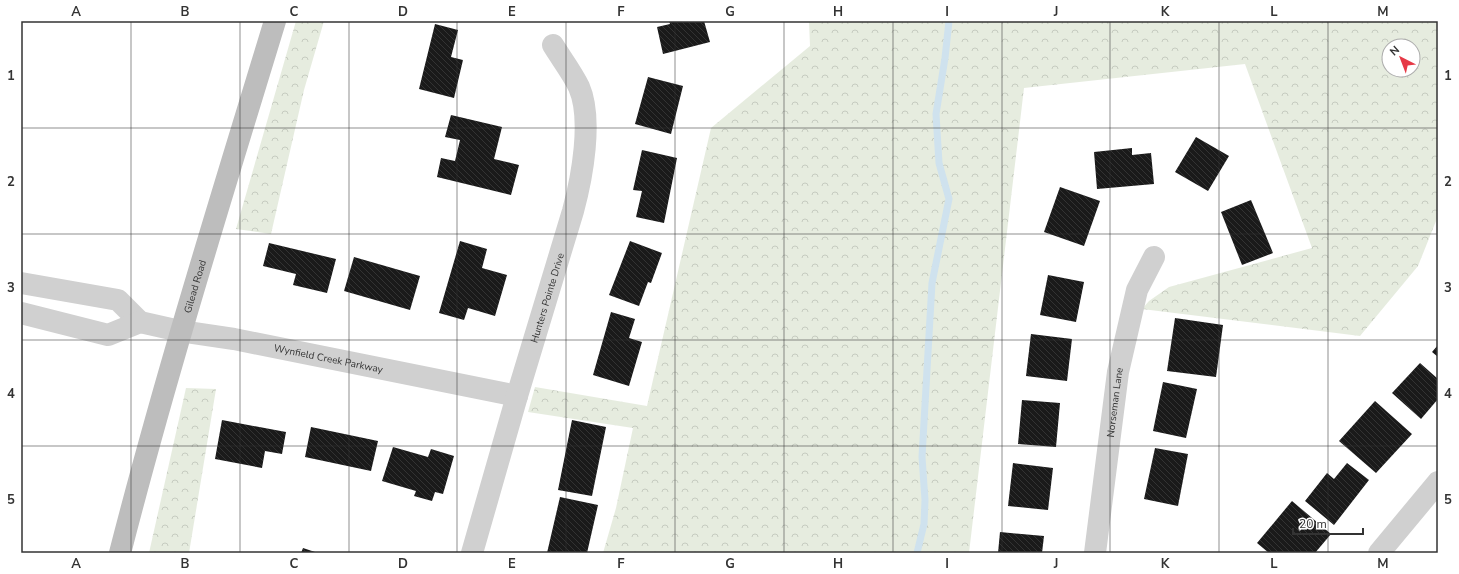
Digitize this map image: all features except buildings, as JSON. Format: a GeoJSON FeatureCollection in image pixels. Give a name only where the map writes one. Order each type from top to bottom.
{"type":"FeatureCollection","features":[{"type":"Feature","properties":{"kind":"main road","name":"Gilead Road"},"geometry":{"type":"LineString","coordinates":[[120,553],[180,331],[275,21]]}},
{"type":"Feature","properties":{"kind":"street","name":"Hunters Pointe Drive"},"geometry":{"type":"LineString","coordinates":[[472,553],[581,181],[586,132],[585,111],[579,87],[553,45]]}},
{"type":"Feature","properties":{"kind":"street","name":"Norseman Lane"},"geometry":{"type":"LineString","coordinates":[[1095,553],[1118,372],[1137,290],[1154,257]]}},
{"type":"Feature","properties":{"kind":"street"},"geometry":{"type":"LineString","coordinates":[[21,283],[118,300],[140,322],[108,335],[21,313]]}},
{"type":"Feature","properties":{"kind":"street","name":"Wynfield Creek Parkway"},"geometry":{"type":"LineString","coordinates":[[140,322],[180,331],[234,339],[517,396]]}},
{"type":"Feature","properties":{"kind":"street"},"geometry":{"type":"LineString","coordinates":[[1379,553],[1438,482]]}},
{"type":"Feature","properties":{"kind":"green space"},"geometry":{"type":"Polygon","coordinates":[[[296,21],[324,21],[304,90],[271,234],[236,229],[296,21]]]}},
{"type":"Feature","properties":{"kind":"green space"},"geometry":{"type":"Polygon","coordinates":[[[809,21],[1438,21],[1438,216],[1418,266],[1360,336],[1142,309],[1149,301],[1169,287],[1312,248],[1245,64],[1024,88],[969,553],[603,553],[616,508],[633,428],[528,412],[535,387],[647,406],[711,128],[810,46],[809,21]]]}},
{"type":"Feature","properties":{"kind":"green space"},"geometry":{"type":"Polygon","coordinates":[[[186,388],[216,389],[189,553],[149,553],[186,388]]]}},
{"type":"Feature","properties":{"kind":"waterway"},"geometry":{"type":"LineString","coordinates":[[917,553],[924,524],[925,500],[922,457],[932,283],[949,199],[939,163],[936,114],[949,21]]}}]}
